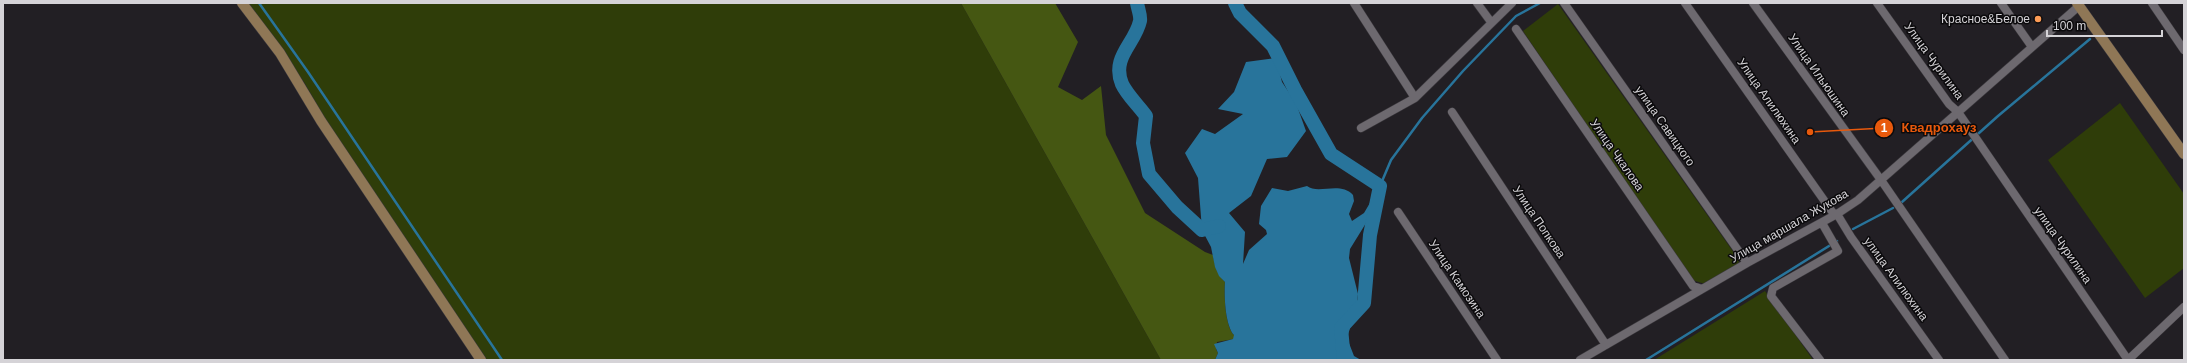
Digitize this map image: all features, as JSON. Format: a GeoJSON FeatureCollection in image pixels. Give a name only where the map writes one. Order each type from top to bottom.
{"type":"FeatureCollection","features":[{"type":"Feature","properties":{"kind":"street"},"geometry":{"type":"LineString","coordinates":[[242,3],[280,53],[321,121],[481,360]]}},
{"type":"Feature","properties":{"kind":"street"},"geometry":{"type":"LineString","coordinates":[[1354,3],[1415,98]]}},
{"type":"Feature","properties":{"kind":"street"},"geometry":{"type":"LineString","coordinates":[[1477,3],[1491,22]]}},
{"type":"Feature","properties":{"kind":"street"},"geometry":{"type":"LineString","coordinates":[[1361,128],[1415,98],[1512,3]]}},
{"type":"Feature","properties":{"kind":"street","name":"улица Савицкого"},"geometry":{"type":"LineString","coordinates":[[1564,3],[1747,263]]}},
{"type":"Feature","properties":{"kind":"street","name":"Улица Алилюхина"},"geometry":{"type":"LineString","coordinates":[[1685,3],[1835,214]]}},
{"type":"Feature","properties":{"kind":"street","name":"Улица Ильюшина"},"geometry":{"type":"LineString","coordinates":[[1753,3],[1881,180],[1900,210],[2005,360]]}},
{"type":"Feature","properties":{"kind":"street","name":"Улица Чурилина"},"geometry":{"type":"LineString","coordinates":[[1877,3],[1949,104],[1958,112],[1971,133]]}},
{"type":"Feature","properties":{"kind":"street"},"geometry":{"type":"LineString","coordinates":[[2001,3],[2032,47]]}},
{"type":"Feature","properties":{"kind":"street"},"geometry":{"type":"LineString","coordinates":[[2152,3],[2184,50]]}},
{"type":"Feature","properties":{"kind":"street"},"geometry":{"type":"LineString","coordinates":[[2078,4],[2184,154]]}},
{"type":"Feature","properties":{"kind":"street","name":"Улица маршала Жукова"},"geometry":{"type":"LineString","coordinates":[[1580,360],[1747,263],[1822,223],[1858,200],[2032,47],[2078,4]]}},
{"type":"Feature","properties":{"kind":"street","name":"Улица Чкалова"},"geometry":{"type":"LineString","coordinates":[[1516,29],[1693,286],[1702,289]]}},
{"type":"Feature","properties":{"kind":"street","name":"Улица Попкова"},"geometry":{"type":"LineString","coordinates":[[1452,112],[1606,345]]}},
{"type":"Feature","properties":{"kind":"street","name":"улица Чурилина"},"geometry":{"type":"LineString","coordinates":[[1971,133],[2128,360]]}},
{"type":"Feature","properties":{"kind":"street","name":"Улица Камозина"},"geometry":{"type":"LineString","coordinates":[[1398,212],[1497,360]]}},
{"type":"Feature","properties":{"kind":"street","name":"улица Алилюхина"},"geometry":{"type":"LineString","coordinates":[[1835,214],[1939,360]]}},
{"type":"Feature","properties":{"kind":"street"},"geometry":{"type":"LineString","coordinates":[[1820,360],[1772,292],[1838,251],[1822,223]]}},
{"type":"Feature","properties":{"kind":"street"},"geometry":{"type":"LineString","coordinates":[[2128,360],[2184,307]]}},
{"type":"Feature","properties":{"kind":"green space"},"geometry":{"type":"Polygon","coordinates":[[[247,3],[961,3],[1161,360],[487,360],[337,140],[304,82],[247,3]]]}},
{"type":"Feature","properties":{"kind":"green space"},"geometry":{"type":"Polygon","coordinates":[[[961,3],[1055,3],[1078,42],[1058,87],[1082,100],[1101,86],[1106,135],[1145,213],[1205,252],[1213,255],[1217,270],[1225,282],[1227,318],[1231,331],[1234,335],[1234,339],[1217,342],[1216,349],[1218,353],[1215,360],[1161,360],[961,3]]]}},
{"type":"Feature","properties":{"kind":"green space"},"geometry":{"type":"Polygon","coordinates":[[[1558,4],[1739,260],[1738,265],[1705,284],[1692,280],[1523,31],[1558,4]]]}},
{"type":"Feature","properties":{"kind":"green space"},"geometry":{"type":"Polygon","coordinates":[[[2120,103],[2184,194],[2184,268],[2145,298],[2048,160],[2120,103]]]}},
{"type":"Feature","properties":{"kind":"green space"},"geometry":{"type":"Polygon","coordinates":[[[1765,291],[1813,360],[1654,360],[1765,291]]]}},
{"type":"Feature","properties":{"kind":"water"},"geometry":{"type":"Polygon","coordinates":[[[1276,58],[1282,82],[1296,103],[1306,131],[1287,157],[1267,159],[1251,196],[1229,213],[1245,232],[1243,264],[1249,250],[1267,234],[1266,230],[1259,224],[1261,206],[1272,188],[1288,191],[1307,186],[1317,189],[1336,188],[1348,191],[1353,195],[1354,201],[1349,214],[1352,221],[1364,213],[1380,186],[1371,215],[1350,249],[1349,258],[1358,294],[1356,309],[1347,338],[1354,356],[1361,360],[1215,360],[1218,353],[1214,344],[1233,339],[1234,335],[1227,317],[1225,282],[1219,276],[1215,267],[1211,247],[1202,230],[1198,178],[1185,153],[1202,129],[1215,134],[1243,114],[1218,109],[1234,92],[1246,62],[1276,58]]]}},
{"type":"Feature","properties":{"kind":"waterway"},"geometry":{"type":"LineString","coordinates":[[259,3],[308,72],[502,360]]}},
{"type":"Feature","properties":{"kind":"waterway"},"geometry":{"type":"LineString","coordinates":[[1137,3],[1140,21],[1134,37],[1122,58],[1119,66],[1119,74],[1124,88],[1146,116],[1143,143],[1149,174],[1177,207],[1202,230],[1219,226]]}},
{"type":"Feature","properties":{"kind":"waterway"},"geometry":{"type":"LineString","coordinates":[[1235,3],[1240,13],[1273,46],[1295,90],[1331,154],[1380,186],[1370,235],[1364,303],[1341,328],[1344,360]]}},
{"type":"Feature","properties":{"kind":"waterway"},"geometry":{"type":"LineString","coordinates":[[1380,186],[1391,160],[1422,118],[1463,71],[1516,16],[1540,3]]}},
{"type":"Feature","properties":{"kind":"waterway"},"geometry":{"type":"LineString","coordinates":[[1902,202],[1998,116],[2090,39]]}},
{"type":"Feature","properties":{"kind":"waterway"},"geometry":{"type":"LineString","coordinates":[[1853,229],[1893,208]]}},
{"type":"Feature","properties":{"kind":"waterway"},"geometry":{"type":"LineString","coordinates":[[1646,360],[1837,241]]}},
{"type":"Feature","properties":{"kind":"place","name":"Красное&Белое"},"geometry":{"type":"Point","coordinates":[2038,19]}},
{"type":"Feature","properties":{"kind":"place","name":"Квадрохауз"},"geometry":{"type":"Point","coordinates":[1810,132]}}]}
